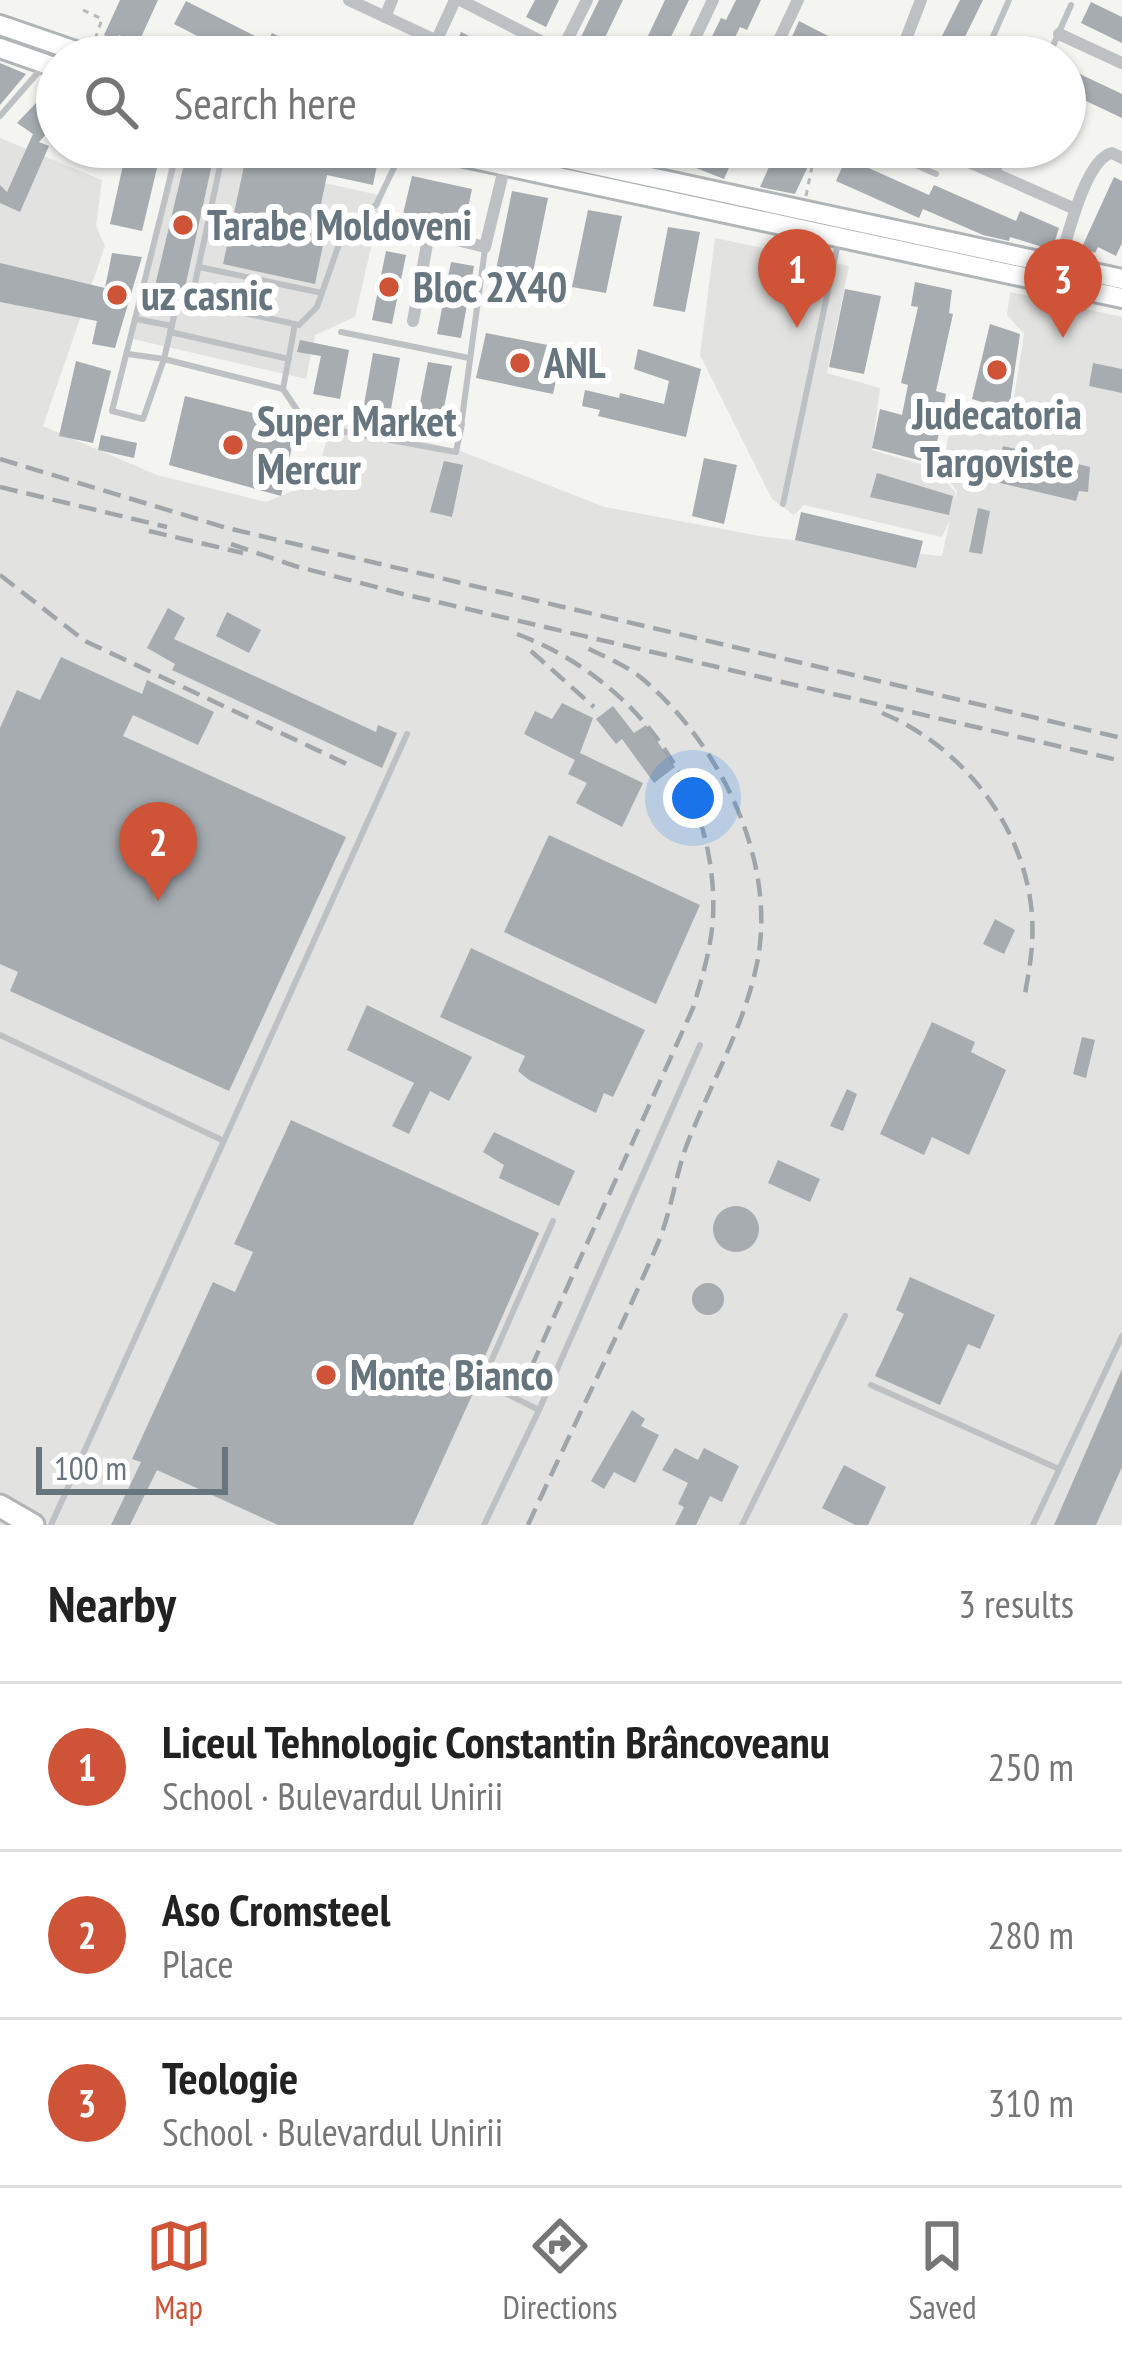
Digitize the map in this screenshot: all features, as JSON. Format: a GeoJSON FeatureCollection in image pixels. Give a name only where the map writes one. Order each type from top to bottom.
{"type":"FeatureCollection","features":[{"type":"Feature","properties":{"kind":"main road"},"geometry":{"type":"LineString","coordinates":[[0,26],[36,39]]}},
{"type":"Feature","properties":{"kind":"main road"},"geometry":{"type":"LineString","coordinates":[[0,48],[36,61]]}},
{"type":"Feature","properties":{"kind":"main road"},"geometry":{"type":"LineString","coordinates":[[568,168],[839,237],[1058,274],[1122,279]]}},
{"type":"Feature","properties":{"kind":"main road"},"geometry":{"type":"LineString","coordinates":[[577,168],[1058,274],[1122,298]]}},
{"type":"Feature","properties":{"kind":"main road"},"geometry":{"type":"LineString","coordinates":[[0,1506],[34,1525]]}},
{"type":"Feature","properties":{"kind":"street"},"geometry":{"type":"LineString","coordinates":[[349,0],[427,36]]}},
{"type":"Feature","properties":{"kind":"street"},"geometry":{"type":"LineString","coordinates":[[385,16],[392,0]]}},
{"type":"Feature","properties":{"kind":"street"},"geometry":{"type":"LineString","coordinates":[[437,36],[458,0],[531,36]]}},
{"type":"Feature","properties":{"kind":"street"},"geometry":{"type":"LineString","coordinates":[[574,36],[587,0]]}},
{"type":"Feature","properties":{"kind":"street"},"geometry":{"type":"LineString","coordinates":[[696,36],[713,0]]}},
{"type":"Feature","properties":{"kind":"street"},"geometry":{"type":"LineString","coordinates":[[781,36],[798,0]]}},
{"type":"Feature","properties":{"kind":"street"},"geometry":{"type":"LineString","coordinates":[[907,36],[920,0]]}},
{"type":"Feature","properties":{"kind":"street"},"geometry":{"type":"LineString","coordinates":[[1059,34],[1063,36]]}},
{"type":"Feature","properties":{"kind":"street"},"geometry":{"type":"LineString","coordinates":[[1086,46],[1122,63]]}},
{"type":"Feature","properties":{"kind":"street"},"geometry":{"type":"LineString","coordinates":[[1058,274],[1075,209],[1102,155],[1122,158]]}},
{"type":"Feature","properties":{"kind":"street"},"geometry":{"type":"LineString","coordinates":[[405,228],[485,247],[505,168]]}},
{"type":"Feature","properties":{"kind":"street"},"geometry":{"type":"LineString","coordinates":[[982,168],[1075,209]]}},
{"type":"Feature","properties":{"kind":"street"},"geometry":{"type":"LineString","coordinates":[[413,321],[429,233]]}},
{"type":"Feature","properties":{"kind":"lane"},"geometry":{"type":"LineString","coordinates":[[993,36],[1009,0]]}},
{"type":"Feature","properties":{"kind":"lane"},"geometry":{"type":"LineString","coordinates":[[1059,34],[1071,5]]}},
{"type":"Feature","properties":{"kind":"lane"},"geometry":{"type":"LineString","coordinates":[[0,113],[36,79]]}},
{"type":"Feature","properties":{"kind":"lane"},"geometry":{"type":"LineString","coordinates":[[173,168],[112,411],[143,419],[178,299]]}},
{"type":"Feature","properties":{"kind":"lane"},"geometry":{"type":"LineString","coordinates":[[191,302],[220,168]]}},
{"type":"Feature","properties":{"kind":"lane"},"geometry":{"type":"LineString","coordinates":[[283,389],[295,324],[317,307],[345,227],[376,205],[394,168]]}},
{"type":"Feature","properties":{"kind":"lane"},"geometry":{"type":"LineString","coordinates":[[923,168],[936,174]]}},
{"type":"Feature","properties":{"kind":"lane"},"geometry":{"type":"LineString","coordinates":[[996,175],[999,168]]}},
{"type":"Feature","properties":{"kind":"lane"},"geometry":{"type":"LineString","coordinates":[[783,504],[839,237]]}},
{"type":"Feature","properties":{"kind":"lane"},"geometry":{"type":"LineString","coordinates":[[127,354],[283,389],[308,425],[456,452],[485,247]]}},
{"type":"Feature","properties":{"kind":"lane"},"geometry":{"type":"LineString","coordinates":[[199,267],[322,293]]}},
{"type":"Feature","properties":{"kind":"lane"},"geometry":{"type":"LineString","coordinates":[[143,291],[295,324]]}},
{"type":"Feature","properties":{"kind":"lane"},"geometry":{"type":"LineString","coordinates":[[136,319],[289,358]]}},
{"type":"Feature","properties":{"kind":"lane"},"geometry":{"type":"LineString","coordinates":[[341,332],[469,358]]}},
{"type":"Feature","properties":{"kind":"lane"},"geometry":{"type":"LineString","coordinates":[[455,441],[462,424]]}},
{"type":"Feature","properties":{"kind":"lane"},"geometry":{"type":"LineString","coordinates":[[51,1525],[407,734]]}},
{"type":"Feature","properties":{"kind":"lane"},"geometry":{"type":"LineString","coordinates":[[0,1035],[224,1141]]}},
{"type":"Feature","properties":{"kind":"lane"},"geometry":{"type":"LineString","coordinates":[[484,1525],[700,1046]]}},
{"type":"Feature","properties":{"kind":"lane"},"geometry":{"type":"LineString","coordinates":[[539,1411],[491,1386],[485,1376],[553,1221]]}},
{"type":"Feature","properties":{"kind":"lane"},"geometry":{"type":"LineString","coordinates":[[742,1525],[845,1316]]}},
{"type":"Feature","properties":{"kind":"lane"},"geometry":{"type":"LineString","coordinates":[[1033,1525],[1122,1336]]}},
{"type":"Feature","properties":{"kind":"lane"},"geometry":{"type":"LineString","coordinates":[[871,1384],[1059,1469]]}},
{"type":"Feature","properties":{"kind":"path"},"geometry":{"type":"LineString","coordinates":[[83,10],[102,19],[96,36]]}},
{"type":"Feature","properties":{"kind":"path"},"geometry":{"type":"LineString","coordinates":[[805,203],[812,168]]}},
{"type":"Feature","properties":{"kind":"shaded area"},"geometry":{"type":"Polygon","coordinates":[[[0,138],[36,153],[36,168],[73,168],[102,180],[96,226],[105,246],[43,426],[157,475],[266,502],[315,482],[333,417],[463,452],[605,507],[766,537],[942,556],[950,520],[942,537],[804,505],[794,515],[772,499],[700,355],[715,238],[849,266],[827,373],[880,388],[872,450],[934,468],[955,492],[955,499],[957,491],[941,471],[955,407],[1012,410],[1024,334],[1007,315],[1010,292],[1122,317],[1122,1525],[0,1525],[0,138]]]}},
{"type":"Feature","properties":{"kind":"shaded area"},"geometry":{"type":"Polygon","coordinates":[[[169,168],[257,168],[383,196],[355,317],[315,335],[306,379],[133,339],[169,168]]]}},
{"type":"Feature","properties":{"kind":"building"},"geometry":{"type":"Polygon","coordinates":[[[120,0],[158,0],[142,36],[104,35],[120,0]]]}},
{"type":"Feature","properties":{"kind":"building"},"geometry":{"type":"Polygon","coordinates":[[[535,0],[559,0],[546,27],[526,17],[535,0]]]}},
{"type":"Feature","properties":{"kind":"building"},"geometry":{"type":"Polygon","coordinates":[[[599,0],[623,0],[606,36],[581,36],[599,0]]]}},
{"type":"Feature","properties":{"kind":"building"},"geometry":{"type":"Polygon","coordinates":[[[665,0],[689,0],[671,36],[648,36],[665,0]]]}},
{"type":"Feature","properties":{"kind":"building"},"geometry":{"type":"Polygon","coordinates":[[[736,0],[761,0],[747,30],[740,27],[736,36],[712,36],[721,18],[726,20],[736,0]]]}},
{"type":"Feature","properties":{"kind":"building"},"geometry":{"type":"Polygon","coordinates":[[[960,0],[983,0],[965,36],[942,36],[960,0]]]}},
{"type":"Feature","properties":{"kind":"building"},"geometry":{"type":"Polygon","coordinates":[[[186,1],[255,36],[197,36],[174,24],[186,1]]]}},
{"type":"Feature","properties":{"kind":"building"},"geometry":{"type":"Polygon","coordinates":[[[1091,2],[1122,17],[1122,43],[1081,23],[1091,2]]]}},
{"type":"Feature","properties":{"kind":"building"},"geometry":{"type":"Polygon","coordinates":[[[799,21],[828,36],[792,36],[799,21]]]}},
{"type":"Feature","properties":{"kind":"building"},"geometry":{"type":"Polygon","coordinates":[[[0,63],[26,74],[0,105],[0,63]]]}},
{"type":"Feature","properties":{"kind":"building"},"geometry":{"type":"Polygon","coordinates":[[[1086,77],[1122,94],[1122,118],[1086,101],[1086,77]]]}},
{"type":"Feature","properties":{"kind":"building"},"geometry":{"type":"Polygon","coordinates":[[[36,103],[39,168],[20,212],[0,203],[0,185],[7,192],[33,134],[17,123],[36,103]]]}},
{"type":"Feature","properties":{"kind":"building"},"geometry":{"type":"Polygon","coordinates":[[[122,168],[157,168],[142,231],[110,224],[122,168]]]}},
{"type":"Feature","properties":{"kind":"building","name":"Tarabe Moldoveni"},"geometry":{"type":"Polygon","coordinates":[[[183,168],[211,168],[184,292],[155,286],[183,168]]]}},
{"type":"Feature","properties":{"kind":"building"},"geometry":{"type":"Polygon","coordinates":[[[244,168],[376,168],[373,185],[327,175],[314,238],[324,240],[315,284],[223,264],[244,168]]]}},
{"type":"Feature","properties":{"kind":"building"},"geometry":{"type":"Polygon","coordinates":[[[696,168],[729,168],[724,179],[696,168]]]}},
{"type":"Feature","properties":{"kind":"building"},"geometry":{"type":"Polygon","coordinates":[[[769,168],[807,168],[795,194],[760,187],[769,168]]]}},
{"type":"Feature","properties":{"kind":"building"},"geometry":{"type":"Polygon","coordinates":[[[842,168],[868,168],[929,195],[934,185],[1016,221],[1020,211],[1059,228],[1052,250],[1010,237],[1009,241],[923,209],[919,218],[836,181],[842,168]]]}},
{"type":"Feature","properties":{"kind":"building"},"geometry":{"type":"Polygon","coordinates":[[[412,176],[472,189],[464,227],[403,214],[412,176]]]}},
{"type":"Feature","properties":{"kind":"building"},"geometry":{"type":"Polygon","coordinates":[[[1114,177],[1122,181],[1122,243],[1116,256],[1098,247],[1095,253],[1082,247],[1114,177]]]}},
{"type":"Feature","properties":{"kind":"building"},"geometry":{"type":"Polygon","coordinates":[[[512,191],[548,198],[532,277],[496,270],[512,191]]]}},
{"type":"Feature","properties":{"kind":"building"},"geometry":{"type":"Polygon","coordinates":[[[588,210],[622,216],[606,293],[572,287],[588,210]]]}},
{"type":"Feature","properties":{"kind":"building"},"geometry":{"type":"Polygon","coordinates":[[[668,227],[700,232],[685,312],[653,306],[668,227]]]}},
{"type":"Feature","properties":{"kind":"building","name":"Bloc 2X40"},"geometry":{"type":"Polygon","coordinates":[[[386,251],[406,255],[392,324],[372,320],[386,251]]]}},
{"type":"Feature","properties":{"kind":"building"},"geometry":{"type":"Polygon","coordinates":[[[112,253],[142,257],[115,348],[92,344],[97,321],[0,302],[0,263],[105,288],[112,253]]]}},
{"type":"Feature","properties":{"kind":"building"},"geometry":{"type":"Polygon","coordinates":[[[451,262],[474,266],[461,338],[437,334],[451,262]]]}},
{"type":"Feature","properties":{"kind":"building"},"geometry":{"type":"Polygon","coordinates":[[[915,282],[952,290],[949,313],[953,314],[936,391],[946,394],[933,464],[872,448],[880,409],[902,415],[908,385],[901,383],[918,307],[911,306],[915,282]]]}},
{"type":"Feature","properties":{"kind":"building"},"geometry":{"type":"Polygon","coordinates":[[[845,289],[881,296],[864,374],[829,367],[845,289]]]}},
{"type":"Feature","properties":{"kind":"building","name":"Judecatoria Targoviste"},"geometry":{"type":"Polygon","coordinates":[[[990,324],[1020,334],[1009,409],[987,407],[972,399],[990,324]]]}},
{"type":"Feature","properties":{"kind":"building","name":"ANL"},"geometry":{"type":"Polygon","coordinates":[[[486,333],[563,348],[553,394],[476,378],[486,333]]]}},
{"type":"Feature","properties":{"kind":"building"},"geometry":{"type":"Polygon","coordinates":[[[300,340],[349,350],[340,399],[313,394],[321,356],[297,352],[300,340]]]}},
{"type":"Feature","properties":{"kind":"building"},"geometry":{"type":"Polygon","coordinates":[[[638,349],[701,369],[686,437],[598,416],[600,410],[582,406],[585,390],[664,404],[669,381],[634,369],[638,349]]]}},
{"type":"Feature","properties":{"kind":"building"},"geometry":{"type":"Polygon","coordinates":[[[373,353],[400,358],[391,409],[364,405],[373,353]]]}},
{"type":"Feature","properties":{"kind":"building"},"geometry":{"type":"Polygon","coordinates":[[[76,361],[111,371],[93,443],[59,436],[76,361]]]}},
{"type":"Feature","properties":{"kind":"building"},"geometry":{"type":"Polygon","coordinates":[[[428,362],[452,366],[442,418],[418,413],[428,362]]]}},
{"type":"Feature","properties":{"kind":"building"},"geometry":{"type":"Polygon","coordinates":[[[1093,363],[1122,369],[1122,393],[1089,386],[1093,363]]]}},
{"type":"Feature","properties":{"kind":"building","name":"Super Market Mercur"},"geometry":{"type":"Polygon","coordinates":[[[185,396],[297,424],[281,496],[169,465],[185,396]]]}},
{"type":"Feature","properties":{"kind":"building"},"geometry":{"type":"Polygon","coordinates":[[[101,435],[137,443],[134,458],[98,450],[101,435]]]}},
{"type":"Feature","properties":{"kind":"building"},"geometry":{"type":"Polygon","coordinates":[[[1003,446],[1090,467],[1088,492],[1079,491],[1076,501],[996,482],[1003,446]]]}},
{"type":"Feature","properties":{"kind":"building"},"geometry":{"type":"Polygon","coordinates":[[[704,458],[737,465],[724,524],[692,516],[704,458]]]}},
{"type":"Feature","properties":{"kind":"building"},"geometry":{"type":"Polygon","coordinates":[[[444,461],[463,465],[452,517],[430,512],[444,461]]]}},
{"type":"Feature","properties":{"kind":"building"},"geometry":{"type":"Polygon","coordinates":[[[877,473],[953,496],[949,515],[870,497],[877,473]]]}},
{"type":"Feature","properties":{"kind":"building"},"geometry":{"type":"Polygon","coordinates":[[[978,508],[990,511],[982,554],[969,552],[978,508]]]}},
{"type":"Feature","properties":{"kind":"building"},"geometry":{"type":"Polygon","coordinates":[[[801,512],[923,541],[916,568],[795,540],[801,512]]]}},
{"type":"Feature","properties":{"kind":"building"},"geometry":{"type":"Polygon","coordinates":[[[168,608],[185,618],[174,639],[376,732],[378,725],[397,733],[382,768],[172,670],[175,664],[147,648],[168,608]]]}},
{"type":"Feature","properties":{"kind":"building"},"geometry":{"type":"Polygon","coordinates":[[[227,612],[261,630],[249,653],[216,636],[227,612]]]}},
{"type":"Feature","properties":{"kind":"building"},"geometry":{"type":"Polygon","coordinates":[[[61,657],[142,694],[147,680],[214,712],[198,745],[133,715],[123,736],[346,837],[229,1091],[10,991],[18,972],[0,964],[0,728],[17,690],[40,700],[61,657]]]}},
{"type":"Feature","properties":{"kind":"building"},"geometry":{"type":"Polygon","coordinates":[[[562,703],[593,718],[580,753],[643,783],[622,827],[576,803],[587,783],[568,774],[575,760],[524,734],[535,711],[552,719],[562,703]]]}},
{"type":"Feature","properties":{"kind":"building"},"geometry":{"type":"Polygon","coordinates":[[[613,706],[634,733],[646,725],[675,767],[654,783],[622,739],[616,744],[596,719],[613,706]]]}},
{"type":"Feature","properties":{"kind":"building"},"geometry":{"type":"Polygon","coordinates":[[[549,835],[700,905],[656,1004],[504,932],[549,835]]]}},
{"type":"Feature","properties":{"kind":"building"},"geometry":{"type":"Polygon","coordinates":[[[995,919],[1015,930],[1004,954],[983,944],[995,919]]]}},
{"type":"Feature","properties":{"kind":"building"},"geometry":{"type":"Polygon","coordinates":[[[471,948],[645,1030],[613,1097],[604,1093],[596,1113],[529,1080],[518,1071],[525,1056],[440,1017],[471,948]]]}},
{"type":"Feature","properties":{"kind":"building"},"geometry":{"type":"Polygon","coordinates":[[[367,1005],[472,1057],[449,1101],[430,1091],[409,1134],[392,1126],[414,1083],[347,1050],[367,1005]]]}},
{"type":"Feature","properties":{"kind":"building"},"geometry":{"type":"Polygon","coordinates":[[[932,1022],[975,1042],[971,1052],[1006,1070],[969,1155],[932,1137],[924,1155],[880,1134],[932,1022]]]}},
{"type":"Feature","properties":{"kind":"building"},"geometry":{"type":"Polygon","coordinates":[[[1082,1037],[1095,1040],[1086,1078],[1073,1074],[1082,1037]]]}},
{"type":"Feature","properties":{"kind":"building"},"geometry":{"type":"Polygon","coordinates":[[[847,1089],[857,1094],[843,1131],[830,1126],[847,1089]]]}},
{"type":"Feature","properties":{"kind":"building","name":"Monte Bianco"},"geometry":{"type":"Polygon","coordinates":[[[291,1120],[539,1233],[478,1372],[479,1380],[413,1525],[278,1525],[157,1470],[130,1525],[111,1525],[141,1462],[132,1459],[213,1282],[235,1292],[253,1252],[234,1244],[291,1120]]]}},
{"type":"Feature","properties":{"kind":"building"},"geometry":{"type":"Polygon","coordinates":[[[494,1132],[575,1171],[559,1206],[499,1178],[504,1165],[483,1152],[494,1132]]]}},
{"type":"Feature","properties":{"kind":"building"},"geometry":{"type":"Polygon","coordinates":[[[778,1160],[820,1179],[810,1202],[768,1183],[778,1160]]]}},
{"type":"Feature","properties":{"kind":"building"},"geometry":{"type":"Polygon","coordinates":[[[736,1206],[752,1213],[759,1229],[752,1245],[736,1252],[720,1245],[713,1229],[720,1213],[736,1206]]]}},
{"type":"Feature","properties":{"kind":"building"},"geometry":{"type":"Polygon","coordinates":[[[910,1277],[995,1315],[980,1349],[968,1344],[940,1405],[875,1376],[904,1314],[896,1310],[910,1277]]]}},
{"type":"Feature","properties":{"kind":"building"},"geometry":{"type":"Polygon","coordinates":[[[708,1283],[719,1288],[724,1299],[719,1310],[708,1315],[697,1310],[692,1299],[697,1288],[708,1283]]]}},
{"type":"Feature","properties":{"kind":"building"},"geometry":{"type":"Polygon","coordinates":[[[1122,1369],[1122,1467],[1096,1525],[1054,1525],[1122,1369]]]}},
{"type":"Feature","properties":{"kind":"building"},"geometry":{"type":"Polygon","coordinates":[[[632,1410],[645,1419],[641,1426],[659,1435],[635,1483],[614,1472],[604,1489],[591,1481],[632,1410]]]}},
{"type":"Feature","properties":{"kind":"building"},"geometry":{"type":"Polygon","coordinates":[[[675,1448],[698,1460],[704,1448],[739,1466],[722,1502],[710,1496],[696,1525],[675,1525],[688,1483],[662,1470],[675,1448]]]}},
{"type":"Feature","properties":{"kind":"building"},"geometry":{"type":"Polygon","coordinates":[[[844,1465],[886,1487],[868,1525],[855,1525],[822,1508],[844,1465]]]}},
{"type":"Feature","properties":{"kind":"railway"},"geometry":{"type":"LineString","coordinates":[[0,459],[227,528],[1122,738]]}},
{"type":"Feature","properties":{"kind":"railway"},"geometry":{"type":"LineString","coordinates":[[0,487],[167,527]]}},
{"type":"Feature","properties":{"kind":"railway"},"geometry":{"type":"LineString","coordinates":[[149,531],[243,553]]}},
{"type":"Feature","properties":{"kind":"railway"},"geometry":{"type":"LineString","coordinates":[[231,544],[403,594],[1122,761]]}},
{"type":"Feature","properties":{"kind":"railway"},"geometry":{"type":"LineString","coordinates":[[0,575],[85,641],[349,765]]}},
{"type":"Feature","properties":{"kind":"railway"},"geometry":{"type":"LineString","coordinates":[[517,634],[598,679],[661,744],[701,825],[711,871],[713,918],[693,1008],[521,1390]]}},
{"type":"Feature","properties":{"kind":"railway"},"geometry":{"type":"LineString","coordinates":[[528,1525],[658,1243],[686,1147],[750,991],[761,928],[751,847],[718,769],[668,703],[639,676],[583,646]]}},
{"type":"Feature","properties":{"kind":"railway"},"geometry":{"type":"LineString","coordinates":[[531,651],[594,707]]}},
{"type":"Feature","properties":{"kind":"railway"},"geometry":{"type":"LineString","coordinates":[[882,713],[915,730],[971,777],[1011,838],[1031,907],[1024,1000]]}},
{"type":"Feature","properties":{"kind":"place","name":"Tarabe Moldoveni"},"geometry":{"type":"Point","coordinates":[183,225]}},
{"type":"Feature","properties":{"kind":"place","name":"Bloc 2X40"},"geometry":{"type":"Point","coordinates":[389,287]}},
{"type":"Feature","properties":{"kind":"place","name":"uz casnic"},"geometry":{"type":"Point","coordinates":[117,295]}},
{"type":"Feature","properties":{"kind":"place","name":"Liceul Tehnologic Constantin Brâncoveanu"},"geometry":{"type":"Point","coordinates":[797,328]}},
{"type":"Feature","properties":{"kind":"place","name":"Teologie"},"geometry":{"type":"Point","coordinates":[1063,338]}},
{"type":"Feature","properties":{"kind":"place","name":"ANL"},"geometry":{"type":"Point","coordinates":[520,363]}},
{"type":"Feature","properties":{"kind":"place","name":"Judecatoria Targoviste"},"geometry":{"type":"Point","coordinates":[997,370]}},
{"type":"Feature","properties":{"kind":"place","name":"Super Market Mercur"},"geometry":{"type":"Point","coordinates":[233,445]}},
{"type":"Feature","properties":{"kind":"place","name":"Aso Cromsteel"},"geometry":{"type":"Point","coordinates":[158,901]}},
{"type":"Feature","properties":{"kind":"place","name":"Monte Bianco"},"geometry":{"type":"Point","coordinates":[326,1375]}}]}
